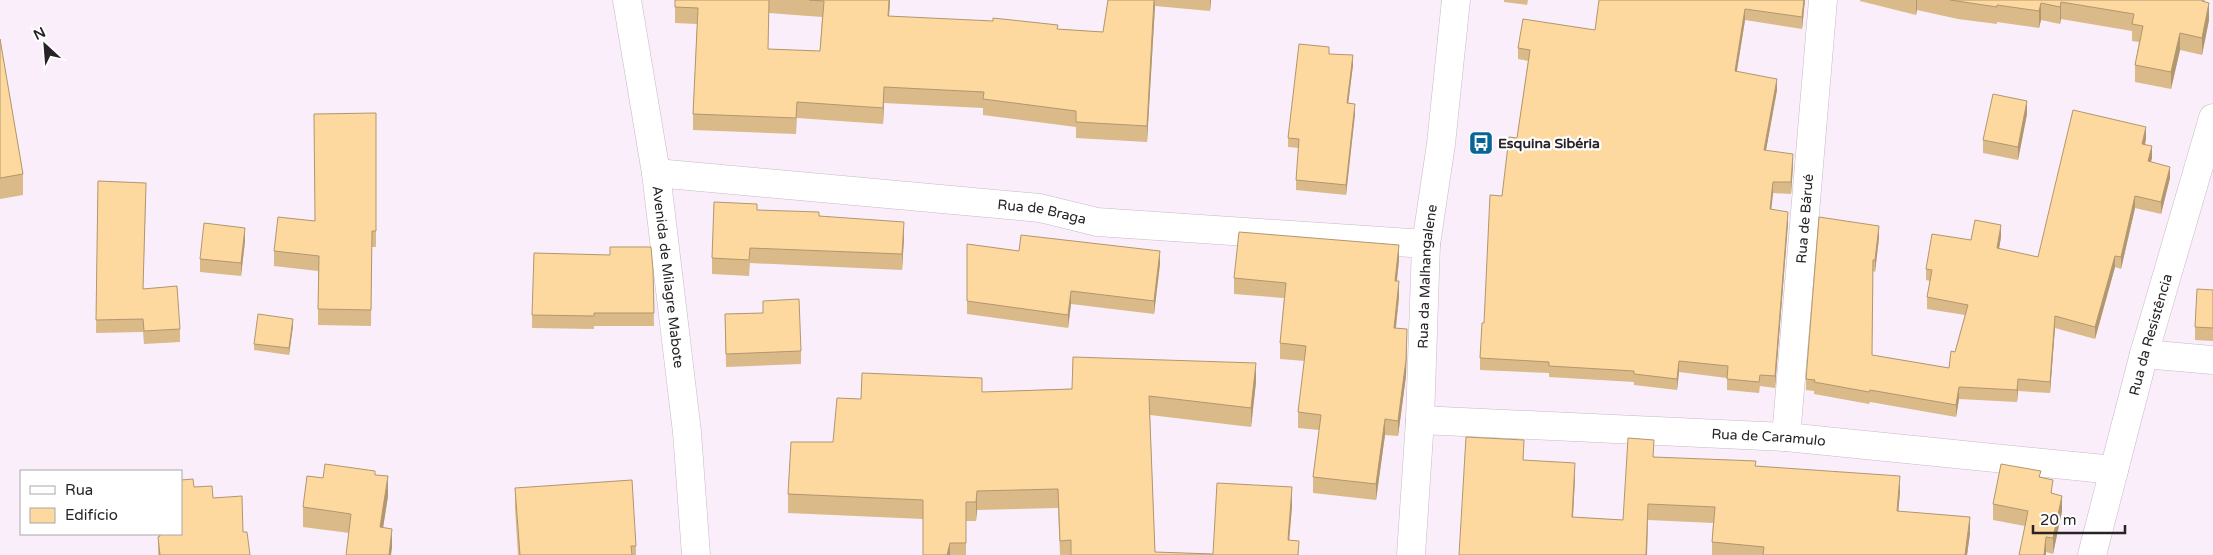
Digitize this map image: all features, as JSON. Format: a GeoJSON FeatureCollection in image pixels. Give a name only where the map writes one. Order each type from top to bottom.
{"type":"FeatureCollection","features":[{"type":"Feature","properties":{"kind":"street","name":"Avenida de Milagre Mabote"},"geometry":{"type":"LineString","coordinates":[[627,0],[656,172],[687,432],[696,555]]}},
{"type":"Feature","properties":{"kind":"street","name":"Rua da Malhangalene"},"geometry":{"type":"LineString","coordinates":[[1411,555],[1420,420],[1426,244],[1441,144],[1456,0]]}},
{"type":"Feature","properties":{"kind":"street","name":"Rua de Bárué"},"geometry":{"type":"LineString","coordinates":[[1786,437],[1823,0]]}},
{"type":"Feature","properties":{"kind":"street","name":"Rua da Resistência"},"geometry":{"type":"LineString","coordinates":[[2092,555],[2144,354],[2213,118]]}},
{"type":"Feature","properties":{"kind":"street","name":"Rua de Braga"},"geometry":{"type":"LineString","coordinates":[[656,172],[1040,208],[1097,222],[1426,244]]}},
{"type":"Feature","properties":{"kind":"street"},"geometry":{"type":"LineString","coordinates":[[2144,354],[2213,360]]}},
{"type":"Feature","properties":{"kind":"street","name":"Rua de Caramulo"},"geometry":{"type":"LineString","coordinates":[[1420,420],[1786,437],[2114,470]]}},
{"type":"Feature","properties":{"kind":"building"},"geometry":{"type":"Polygon","coordinates":[[[675,0],[769,0],[768,49],[820,51],[824,1],[809,0],[889,0],[888,16],[993,21],[993,18],[1058,25],[1057,29],[1103,32],[1108,0],[1154,0],[1147,126],[1076,122],[1076,111],[983,99],[984,92],[884,87],[883,108],[797,102],[796,118],[693,114],[698,8],[675,7],[675,0]]]}},
{"type":"Feature","properties":{"kind":"building"},"geometry":{"type":"Polygon","coordinates":[[[1599,0],[1804,0],[1802,17],[1745,9],[1735,71],[1777,79],[1764,150],[1793,154],[1791,182],[1773,182],[1770,209],[1788,212],[1775,376],[1760,375],[1759,382],[1727,379],[1728,366],[1679,361],[1677,379],[1634,374],[1634,371],[1549,366],[1549,362],[1480,358],[1482,323],[1484,323],[1490,195],[1502,196],[1509,137],[1517,138],[1530,50],[1518,48],[1523,19],[1595,30],[1599,0]]]}},
{"type":"Feature","properties":{"kind":"building"},"geometry":{"type":"Polygon","coordinates":[[[1950,0],[2202,0],[2209,3],[2202,38],[2180,33],[2171,72],[2135,65],[2143,26],[2132,24],[2134,14],[2061,2],[2060,7],[2041,3],[2039,11],[1950,0]]]}},
{"type":"Feature","properties":{"kind":"building"},"geometry":{"type":"Polygon","coordinates":[[[0,39],[23,174],[0,178],[0,39]]]}},
{"type":"Feature","properties":{"kind":"building"},"geometry":{"type":"Polygon","coordinates":[[[1299,44],[1329,47],[1329,54],[1353,55],[1347,103],[1355,104],[1346,185],[1296,180],[1299,139],[1288,138],[1299,44]]]}},
{"type":"Feature","properties":{"kind":"building"},"geometry":{"type":"Polygon","coordinates":[[[1993,94],[2027,101],[2018,147],[1983,140],[1993,94]]]}},
{"type":"Feature","properties":{"kind":"building"},"geometry":{"type":"Polygon","coordinates":[[[2073,110],[2146,127],[2142,144],[2152,146],[2148,161],[2170,167],[2161,202],[2135,196],[2121,257],[2115,256],[2095,327],[2055,316],[2050,382],[2018,379],[2017,390],[1959,387],[1956,405],[1870,390],[1869,392],[1806,379],[1819,217],[1879,226],[1875,260],[1873,260],[1872,355],[1949,368],[1951,351],[1955,352],[1968,305],[1927,297],[1932,270],[1926,269],[1932,234],[1971,240],[1975,220],[2001,225],[1997,248],[2038,257],[2073,110]]]}},
{"type":"Feature","properties":{"kind":"building"},"geometry":{"type":"Polygon","coordinates":[[[376,113],[376,231],[372,231],[371,310],[318,309],[319,256],[274,251],[278,217],[315,221],[314,114],[376,113]]]}},
{"type":"Feature","properties":{"kind":"building"},"geometry":{"type":"Polygon","coordinates":[[[98,181],[146,183],[143,289],[177,286],[180,329],[144,331],[143,319],[96,320],[98,181]]]}},
{"type":"Feature","properties":{"kind":"building"},"geometry":{"type":"Polygon","coordinates":[[[714,202],[757,204],[757,210],[819,212],[819,216],[904,222],[902,254],[750,248],[749,260],[712,258],[714,202]]]}},
{"type":"Feature","properties":{"kind":"building"},"geometry":{"type":"Polygon","coordinates":[[[204,223],[245,228],[241,263],[200,259],[204,223]]]}},
{"type":"Feature","properties":{"kind":"building"},"geometry":{"type":"Polygon","coordinates":[[[1239,232],[1399,245],[1395,281],[1399,281],[1394,328],[1407,329],[1406,360],[1398,421],[1385,419],[1376,484],[1313,477],[1321,415],[1298,412],[1306,346],[1280,343],[1286,283],[1234,278],[1239,232]]]}},
{"type":"Feature","properties":{"kind":"building"},"geometry":{"type":"Polygon","coordinates":[[[1021,235],[1160,251],[1154,301],[1071,291],[1068,315],[967,301],[967,244],[1019,251],[1021,235]]]}},
{"type":"Feature","properties":{"kind":"building"},"geometry":{"type":"Polygon","coordinates":[[[610,247],[651,247],[654,313],[594,313],[594,316],[532,315],[534,253],[610,255],[610,247]]]}},
{"type":"Feature","properties":{"kind":"building"},"geometry":{"type":"Polygon","coordinates":[[[2197,289],[2213,290],[2213,328],[2195,327],[2197,289]]]}},
{"type":"Feature","properties":{"kind":"building"},"geometry":{"type":"Polygon","coordinates":[[[799,299],[801,351],[726,354],[725,314],[763,313],[763,301],[799,299]]]}},
{"type":"Feature","properties":{"kind":"building"},"geometry":{"type":"Polygon","coordinates":[[[258,314],[293,319],[289,348],[254,344],[258,314]]]}},
{"type":"Feature","properties":{"kind":"building"},"geometry":{"type":"Polygon","coordinates":[[[1073,357],[1256,363],[1251,408],[1149,396],[1155,552],[1213,554],[1217,483],[1292,487],[1288,540],[1299,541],[1298,555],[1071,555],[1071,540],[1060,541],[1058,489],[977,491],[976,502],[966,502],[966,543],[950,543],[947,555],[923,555],[923,500],[788,494],[791,442],[833,442],[837,398],[861,399],[862,373],[982,378],[982,392],[1072,389],[1073,357]]]}},
{"type":"Feature","properties":{"kind":"building"},"geometry":{"type":"Polygon","coordinates":[[[1466,437],[1524,440],[1523,460],[1575,463],[1572,517],[1623,520],[1628,438],[1654,440],[1653,457],[1756,461],[1755,466],[1900,476],[1897,511],[1970,517],[1965,555],[1763,555],[1764,547],[1712,542],[1715,507],[1648,504],[1646,555],[1459,555],[1466,437]]]}},
{"type":"Feature","properties":{"kind":"building"},"geometry":{"type":"Polygon","coordinates":[[[325,464],[375,471],[375,475],[388,476],[380,527],[392,529],[389,555],[346,555],[351,514],[303,507],[307,476],[323,478],[325,464]]]}},
{"type":"Feature","properties":{"kind":"building"},"geometry":{"type":"Polygon","coordinates":[[[2001,464],[2041,471],[2039,477],[2053,480],[2051,493],[2062,496],[2053,538],[2046,537],[2044,555],[2019,555],[2028,511],[1993,504],[2001,464]]]}},
{"type":"Feature","properties":{"kind":"building"},"geometry":{"type":"Polygon","coordinates":[[[193,479],[194,487],[212,486],[213,498],[242,496],[243,532],[247,532],[250,555],[160,555],[158,537],[160,535],[182,535],[182,480],[193,479]]]}},
{"type":"Feature","properties":{"kind":"building"},"geometry":{"type":"Polygon","coordinates":[[[632,480],[636,546],[631,546],[632,555],[520,555],[515,488],[632,480]]]}},
{"type":"Feature","properties":{"kind":"place","name":"Esquina Sibéria"},"geometry":{"type":"Point","coordinates":[1481,143]}}]}
